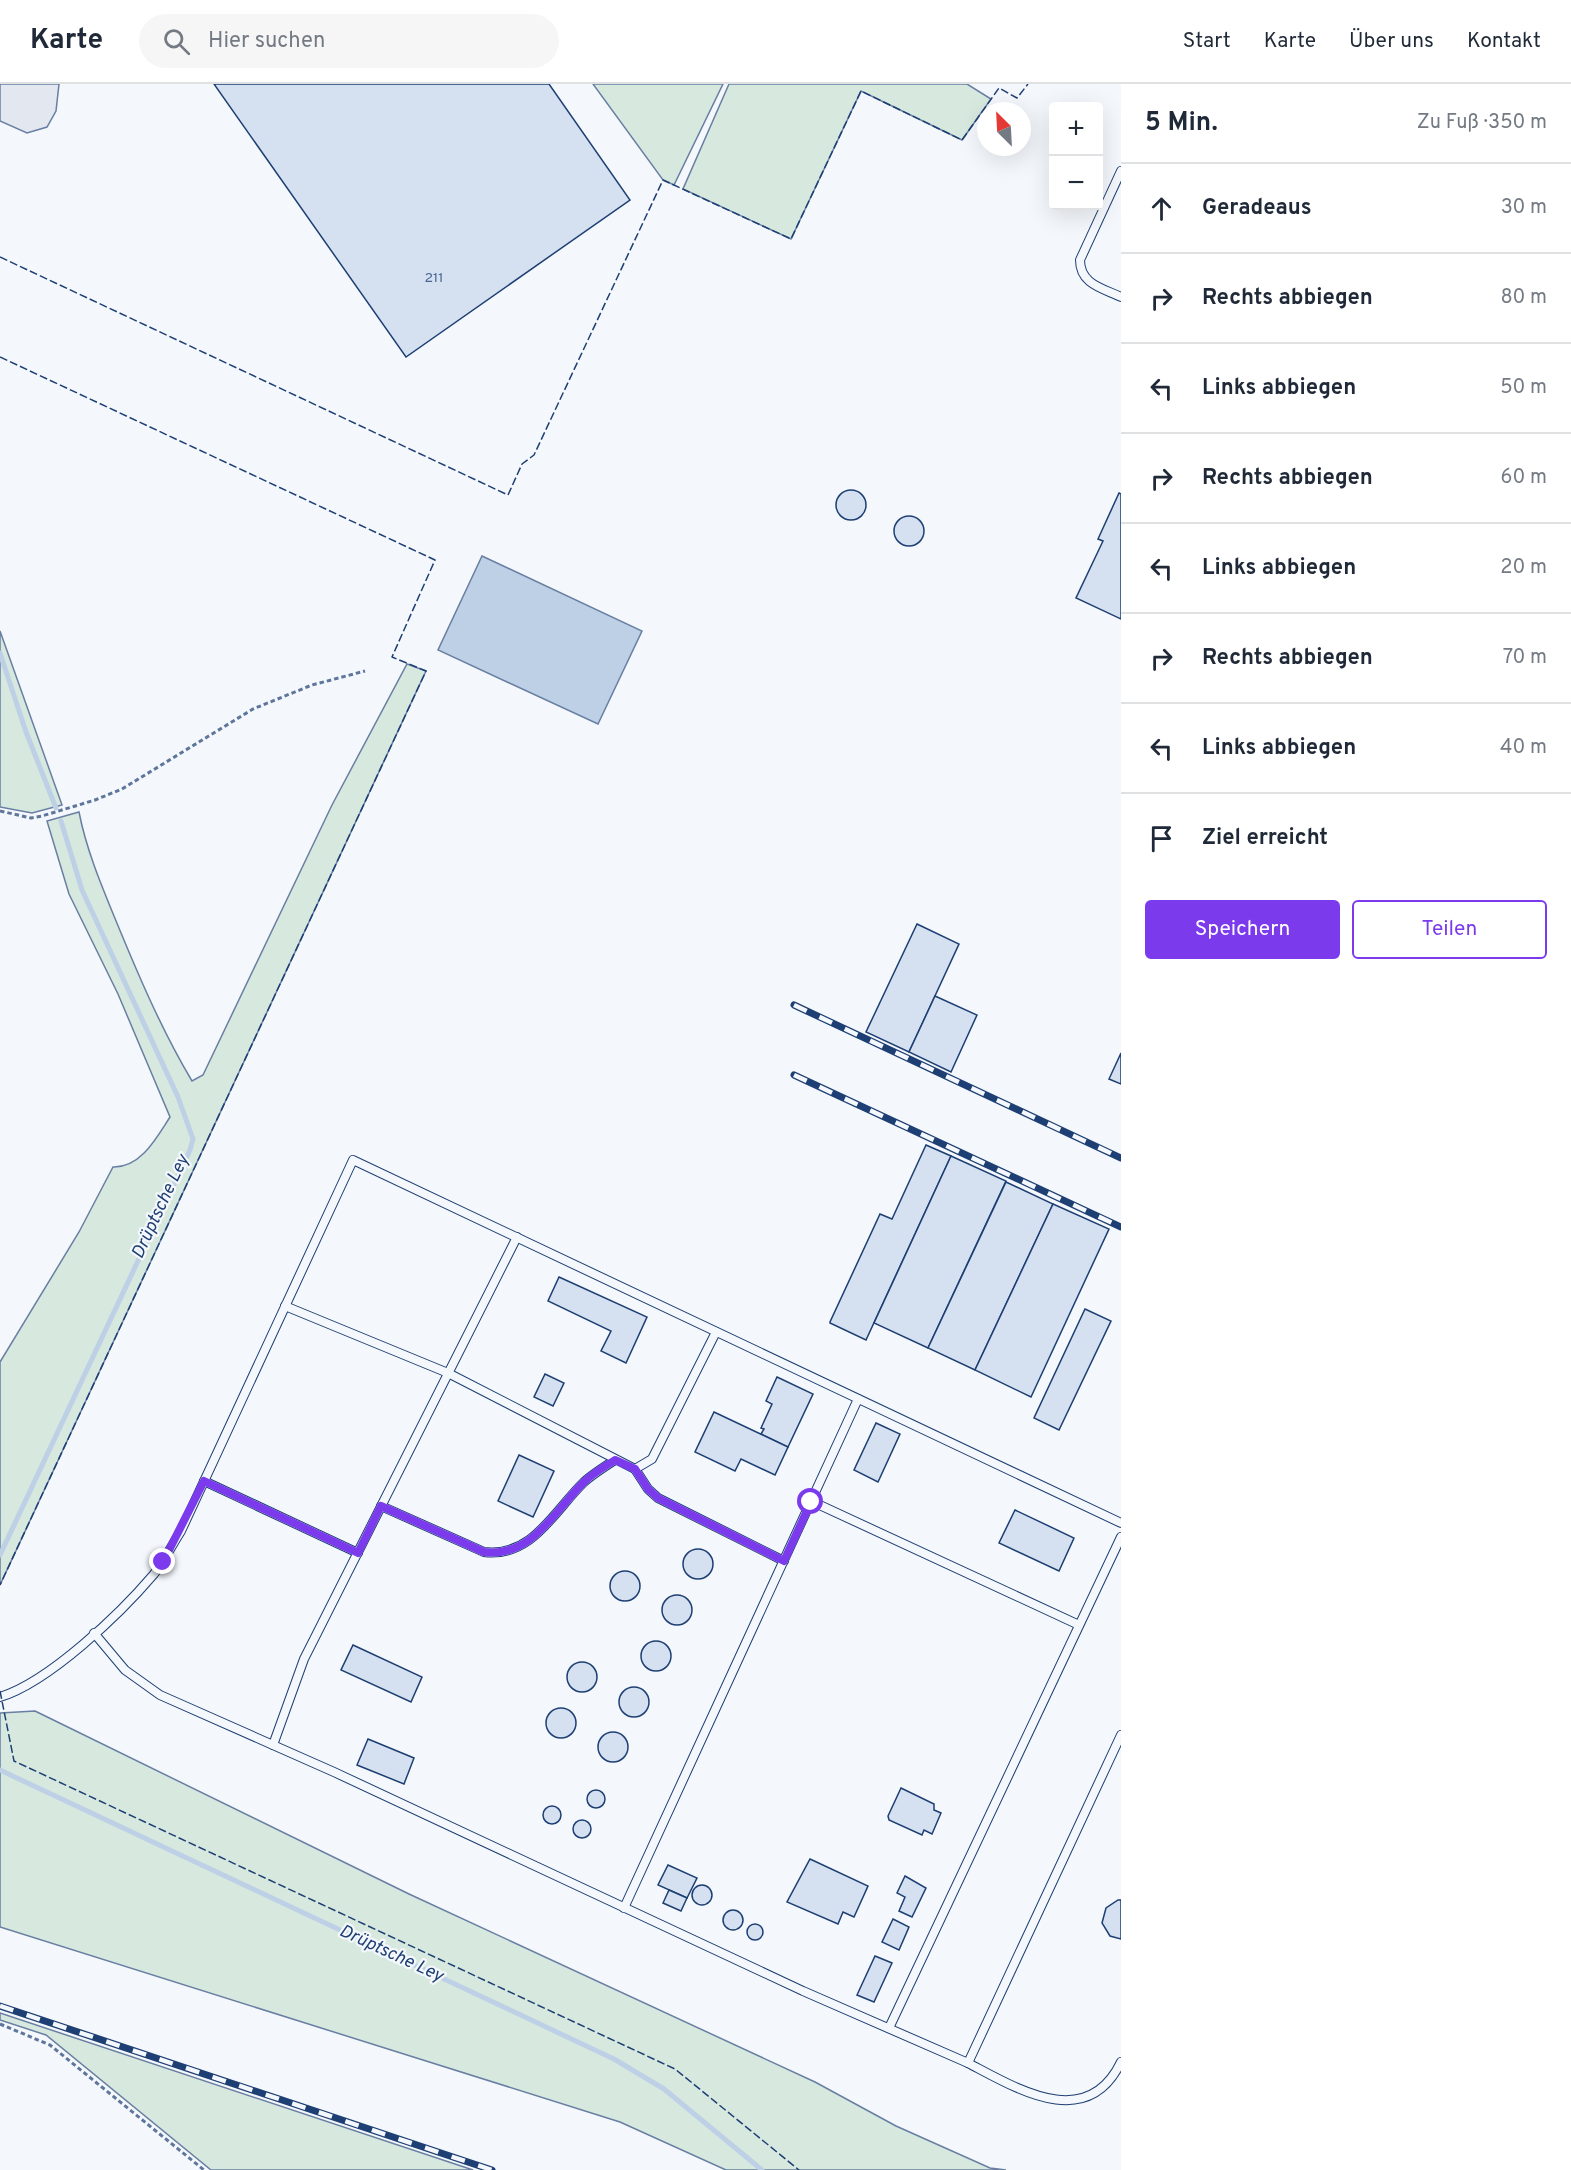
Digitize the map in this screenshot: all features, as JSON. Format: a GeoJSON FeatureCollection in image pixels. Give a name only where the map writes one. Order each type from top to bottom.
{"type":"FeatureCollection","features":[{"type":"Feature","properties":{"kind":"lane"},"geometry":{"type":"LineString","coordinates":[[1121,171],[1080,260],[1080,272],[1084,280],[1121,297]]}},
{"type":"Feature","properties":{"kind":"lane"},"geometry":{"type":"LineString","coordinates":[[0,1697],[16,1691],[52,1668],[126,1603],[163,1562],[204,1481],[353,1160],[1121,1523]]}},
{"type":"Feature","properties":{"kind":"lane"},"geometry":{"type":"LineString","coordinates":[[273,1745],[294,1682],[517,1237]]}},
{"type":"Feature","properties":{"kind":"lane"},"geometry":{"type":"LineString","coordinates":[[285,1306],[448,1373],[635,1469],[648,1489],[658,1498],[784,1561]]}},
{"type":"Feature","properties":{"kind":"lane"},"geometry":{"type":"LineString","coordinates":[[635,1469],[652,1459],[716,1332]]}},
{"type":"Feature","properties":{"kind":"lane"},"geometry":{"type":"LineString","coordinates":[[624,1908],[858,1399]]}},
{"type":"Feature","properties":{"kind":"lane"},"geometry":{"type":"LineString","coordinates":[[381,1506],[484,1552],[496,1554],[515,1550],[528,1542],[563,1508],[583,1483],[615,1460]]}},
{"type":"Feature","properties":{"kind":"lane"},"geometry":{"type":"LineString","coordinates":[[204,1481],[358,1553]]}},
{"type":"Feature","properties":{"kind":"lane"},"geometry":{"type":"LineString","coordinates":[[811,1502],[1079,1625]]}},
{"type":"Feature","properties":{"kind":"lane"},"geometry":{"type":"LineString","coordinates":[[889,2028],[1121,1537]]}},
{"type":"Feature","properties":{"kind":"lane"},"geometry":{"type":"LineString","coordinates":[[94,1633],[138,1682],[160,1695],[624,1908],[968,2062],[1023,2091],[1063,2101],[1089,2095],[1109,2081],[1121,2062]]}},
{"type":"Feature","properties":{"kind":"lane"},"geometry":{"type":"LineString","coordinates":[[968,2062],[1121,1735]]}},
{"type":"Feature","properties":{"kind":"path"},"geometry":{"type":"LineString","coordinates":[[0,811],[31,818],[95,800],[122,789],[253,709],[312,685],[365,671]]}},
{"type":"Feature","properties":{"kind":"path"},"geometry":{"type":"LineString","coordinates":[[0,2024],[50,2045],[204,2170]]}},
{"type":"Feature","properties":{"kind":"shaded area"},"geometry":{"type":"Polygon","coordinates":[[[0,84],[59,84],[56,111],[47,127],[27,133],[0,121],[0,84]]]}},
{"type":"Feature","properties":{"kind":"shaded area"},"geometry":{"type":"Polygon","coordinates":[[[593,84],[723,84],[674,185],[663,180],[593,84]]]}},
{"type":"Feature","properties":{"kind":"shaded area"},"geometry":{"type":"Polygon","coordinates":[[[729,84],[967,84],[991,99],[989,102],[977,102],[977,119],[962,140],[861,91],[791,239],[683,189],[729,84]]]}},
{"type":"Feature","properties":{"kind":"shaded area"},"geometry":{"type":"Polygon","coordinates":[[[0,631],[62,805],[32,813],[0,807],[0,631]]]}},
{"type":"Feature","properties":{"kind":"shaded area"},"geometry":{"type":"Polygon","coordinates":[[[407,664],[426,671],[0,1585],[0,1362],[79,1232],[113,1167],[123,1166],[140,1157],[154,1142],[170,1117],[118,994],[69,894],[47,821],[79,812],[94,865],[123,937],[160,1021],[192,1081],[203,1075],[332,805],[407,664]]]}},
{"type":"Feature","properties":{"kind":"shaded area"},"geometry":{"type":"Polygon","coordinates":[[[35,1711],[409,1894],[815,2082],[896,2126],[990,2168],[1006,2170],[726,2170],[620,2122],[0,1927],[0,1713],[35,1711]]]}},
{"type":"Feature","properties":{"kind":"shaded area"},"geometry":{"type":"Polygon","coordinates":[[[0,2013],[473,2170],[211,2170],[46,2035],[0,2020],[0,2013]]]}},
{"type":"Feature","properties":{"kind":"water"},"geometry":{"type":"Polygon","coordinates":[[[482,556],[642,631],[598,724],[438,650],[482,556]]]}},
{"type":"Feature","properties":{"kind":"building"},"geometry":{"type":"Polygon","coordinates":[[[214,84],[549,84],[630,200],[406,357],[214,84]]]}},
{"type":"Feature","properties":{"kind":"building"},"geometry":{"type":"Polygon","coordinates":[[[851,490],[862,494],[866,505],[862,516],[851,520],[840,516],[836,505],[840,494],[851,490]]]}},
{"type":"Feature","properties":{"kind":"building"},"geometry":{"type":"Polygon","coordinates":[[[1119,493],[1121,494],[1121,619],[1076,598],[1103,541],[1098,539],[1119,493]]]}},
{"type":"Feature","properties":{"kind":"building"},"geometry":{"type":"Polygon","coordinates":[[[909,516],[920,520],[924,531],[920,542],[909,546],[898,542],[894,531],[898,520],[909,516]]]}},
{"type":"Feature","properties":{"kind":"building"},"geometry":{"type":"Polygon","coordinates":[[[917,924],[959,944],[909,1052],[866,1032],[917,924]]]}},
{"type":"Feature","properties":{"kind":"building"},"geometry":{"type":"Polygon","coordinates":[[[935,996],[977,1015],[951,1072],[909,1052],[935,996]]]}},
{"type":"Feature","properties":{"kind":"building"},"geometry":{"type":"Polygon","coordinates":[[[1121,1053],[1121,1084],[1109,1079],[1121,1053]]]}},
{"type":"Feature","properties":{"kind":"building"},"geometry":{"type":"Polygon","coordinates":[[[926,1145],[951,1156],[866,1340],[830,1322],[880,1214],[892,1219],[926,1145]]]}},
{"type":"Feature","properties":{"kind":"building"},"geometry":{"type":"Polygon","coordinates":[[[951,1156],[1006,1181],[928,1348],[874,1323],[951,1156]]]}},
{"type":"Feature","properties":{"kind":"building"},"geometry":{"type":"Polygon","coordinates":[[[1006,1182],[1053,1204],[975,1370],[928,1348],[1006,1182]]]}},
{"type":"Feature","properties":{"kind":"building"},"geometry":{"type":"Polygon","coordinates":[[[1053,1204],[1109,1229],[1031,1397],[975,1370],[1053,1204]]]}},
{"type":"Feature","properties":{"kind":"building"},"geometry":{"type":"Polygon","coordinates":[[[559,1277],[647,1317],[626,1363],[601,1351],[611,1331],[548,1301],[559,1277]]]}},
{"type":"Feature","properties":{"kind":"building"},"geometry":{"type":"Polygon","coordinates":[[[1085,1309],[1111,1321],[1059,1430],[1034,1418],[1085,1309]]]}},
{"type":"Feature","properties":{"kind":"building"},"geometry":{"type":"Polygon","coordinates":[[[545,1374],[564,1383],[553,1406],[534,1397],[545,1374]]]}},
{"type":"Feature","properties":{"kind":"building"},"geometry":{"type":"Polygon","coordinates":[[[777,1377],[813,1394],[788,1447],[761,1434],[764,1429],[761,1428],[772,1404],[766,1401],[777,1377]]]}},
{"type":"Feature","properties":{"kind":"building"},"geometry":{"type":"Polygon","coordinates":[[[714,1412],[788,1447],[775,1475],[741,1459],[735,1471],[695,1452],[714,1412]]]}},
{"type":"Feature","properties":{"kind":"building"},"geometry":{"type":"Polygon","coordinates":[[[876,1423],[900,1434],[878,1482],[854,1470],[876,1423]]]}},
{"type":"Feature","properties":{"kind":"building"},"geometry":{"type":"Polygon","coordinates":[[[519,1455],[554,1471],[533,1517],[498,1501],[519,1455]]]}},
{"type":"Feature","properties":{"kind":"building"},"geometry":{"type":"Polygon","coordinates":[[[1015,1510],[1074,1538],[1059,1571],[999,1543],[1015,1510]]]}},
{"type":"Feature","properties":{"kind":"building"},"geometry":{"type":"Polygon","coordinates":[[[698,1549],[709,1553],[713,1564],[709,1575],[698,1579],[687,1575],[683,1564],[687,1553],[698,1549]]]}},
{"type":"Feature","properties":{"kind":"building"},"geometry":{"type":"Polygon","coordinates":[[[625,1571],[636,1575],[640,1586],[636,1597],[625,1601],[614,1597],[610,1586],[614,1575],[625,1571]]]}},
{"type":"Feature","properties":{"kind":"building"},"geometry":{"type":"Polygon","coordinates":[[[677,1595],[688,1599],[692,1610],[688,1621],[677,1625],[666,1621],[662,1610],[666,1599],[677,1595]]]}},
{"type":"Feature","properties":{"kind":"building"},"geometry":{"type":"Polygon","coordinates":[[[656,1641],[667,1645],[671,1656],[667,1667],[656,1671],[645,1667],[641,1656],[645,1645],[656,1641]]]}},
{"type":"Feature","properties":{"kind":"building"},"geometry":{"type":"Polygon","coordinates":[[[353,1645],[422,1677],[411,1702],[341,1670],[353,1645]]]}},
{"type":"Feature","properties":{"kind":"building"},"geometry":{"type":"Polygon","coordinates":[[[582,1662],[593,1666],[597,1677],[593,1688],[582,1692],[571,1688],[567,1677],[571,1666],[582,1662]]]}},
{"type":"Feature","properties":{"kind":"building"},"geometry":{"type":"Polygon","coordinates":[[[634,1687],[645,1691],[649,1702],[645,1713],[634,1717],[623,1713],[619,1702],[623,1691],[634,1687]]]}},
{"type":"Feature","properties":{"kind":"building"},"geometry":{"type":"Polygon","coordinates":[[[561,1708],[572,1712],[576,1723],[572,1734],[561,1738],[550,1734],[546,1723],[550,1712],[561,1708]]]}},
{"type":"Feature","properties":{"kind":"building"},"geometry":{"type":"Polygon","coordinates":[[[613,1732],[624,1736],[628,1747],[624,1758],[613,1762],[602,1758],[598,1747],[602,1736],[613,1732]]]}},
{"type":"Feature","properties":{"kind":"building"},"geometry":{"type":"Polygon","coordinates":[[[368,1739],[414,1758],[404,1784],[357,1765],[368,1739]]]}},
{"type":"Feature","properties":{"kind":"building"},"geometry":{"type":"Polygon","coordinates":[[[901,1788],[934,1804],[934,1810],[941,1813],[932,1834],[924,1830],[922,1835],[889,1820],[888,1816],[901,1788]]]}},
{"type":"Feature","properties":{"kind":"building"},"geometry":{"type":"Polygon","coordinates":[[[596,1790],[602,1793],[605,1799],[602,1805],[596,1808],[590,1805],[587,1799],[590,1793],[596,1790]]]}},
{"type":"Feature","properties":{"kind":"building"},"geometry":{"type":"Polygon","coordinates":[[[552,1806],[558,1809],[561,1815],[558,1821],[552,1824],[546,1821],[543,1815],[546,1809],[552,1806]]]}},
{"type":"Feature","properties":{"kind":"building"},"geometry":{"type":"Polygon","coordinates":[[[582,1820],[588,1823],[591,1829],[588,1835],[582,1838],[576,1835],[573,1829],[576,1823],[582,1820]]]}},
{"type":"Feature","properties":{"kind":"building"},"geometry":{"type":"Polygon","coordinates":[[[810,1859],[868,1886],[854,1917],[843,1912],[838,1924],[787,1902],[810,1859]]]}},
{"type":"Feature","properties":{"kind":"building"},"geometry":{"type":"Polygon","coordinates":[[[668,1865],[697,1878],[687,1898],[658,1885],[668,1865]]]}},
{"type":"Feature","properties":{"kind":"building"},"geometry":{"type":"Polygon","coordinates":[[[905,1876],[926,1888],[912,1917],[899,1911],[905,1897],[897,1893],[905,1876]]]}},
{"type":"Feature","properties":{"kind":"building"},"geometry":{"type":"Polygon","coordinates":[[[702,1885],[709,1888],[712,1895],[709,1902],[702,1905],[695,1902],[692,1895],[695,1888],[702,1885]]]}},
{"type":"Feature","properties":{"kind":"building"},"geometry":{"type":"Polygon","coordinates":[[[669,1890],[687,1898],[681,1911],[663,1903],[669,1890]]]}},
{"type":"Feature","properties":{"kind":"building"},"geometry":{"type":"Polygon","coordinates":[[[1121,1900],[1121,1939],[1110,1936],[1102,1923],[1106,1908],[1121,1900]]]}},
{"type":"Feature","properties":{"kind":"building"},"geometry":{"type":"Polygon","coordinates":[[[733,1910],[740,1913],[743,1920],[740,1927],[733,1930],[726,1927],[723,1920],[726,1913],[733,1910]]]}},
{"type":"Feature","properties":{"kind":"building"},"geometry":{"type":"Polygon","coordinates":[[[893,1919],[909,1927],[899,1950],[882,1942],[893,1919]]]}},
{"type":"Feature","properties":{"kind":"building"},"geometry":{"type":"Polygon","coordinates":[[[752,1924],[758,1924],[763,1932],[761,1938],[752,1940],[747,1935],[747,1929],[752,1924]]]}},
{"type":"Feature","properties":{"kind":"building"},"geometry":{"type":"Polygon","coordinates":[[[875,1956],[892,1963],[874,2002],[857,1995],[875,1956]]]}},
{"type":"Feature","properties":{"kind":"waterway","name":"Drüptsche Ley"},"geometry":{"type":"LineString","coordinates":[[0,653],[26,732],[56,808]]}},
{"type":"Feature","properties":{"kind":"waterway","name":"Drüptsche Ley"},"geometry":{"type":"LineString","coordinates":[[0,1555],[190,1150],[193,1139],[178,1097],[82,890],[61,821]]}},
{"type":"Feature","properties":{"kind":"waterway","name":"Drüptsche Ley"},"geometry":{"type":"LineString","coordinates":[[0,1770],[614,2059],[664,2089],[762,2170]]}},
{"type":"Feature","properties":{"kind":"railway"},"geometry":{"type":"LineString","coordinates":[[794,1005],[1121,1158]]}},
{"type":"Feature","properties":{"kind":"railway"},"geometry":{"type":"LineString","coordinates":[[794,1075],[1121,1227]]}},
{"type":"Feature","properties":{"kind":"railway"},"geometry":{"type":"LineString","coordinates":[[0,2006],[492,2170]]}},
{"type":"Feature","properties":{"kind":"fence"},"geometry":{"type":"LineString","coordinates":[[0,257],[508,495],[522,464],[534,455],[663,180],[791,239],[861,91],[962,140],[999,88],[1017,98],[1028,84]]}},
{"type":"Feature","properties":{"kind":"fence"},"geometry":{"type":"LineString","coordinates":[[0,357],[435,560],[392,657],[426,671],[0,1585]]}},
{"type":"Feature","properties":{"kind":"fence"},"geometry":{"type":"LineString","coordinates":[[0,1691],[14,1761],[675,2069],[799,2170]]}},
{"type":"Feature","properties":{"kind":"route"},"geometry":{"type":"LineString","coordinates":[[163,1562],[181,1531],[204,1481],[358,1553],[381,1506],[484,1552],[496,1554],[515,1550],[528,1542],[563,1508],[583,1483],[615,1460],[635,1469],[648,1489],[658,1498],[784,1561],[811,1502]]}}]}
